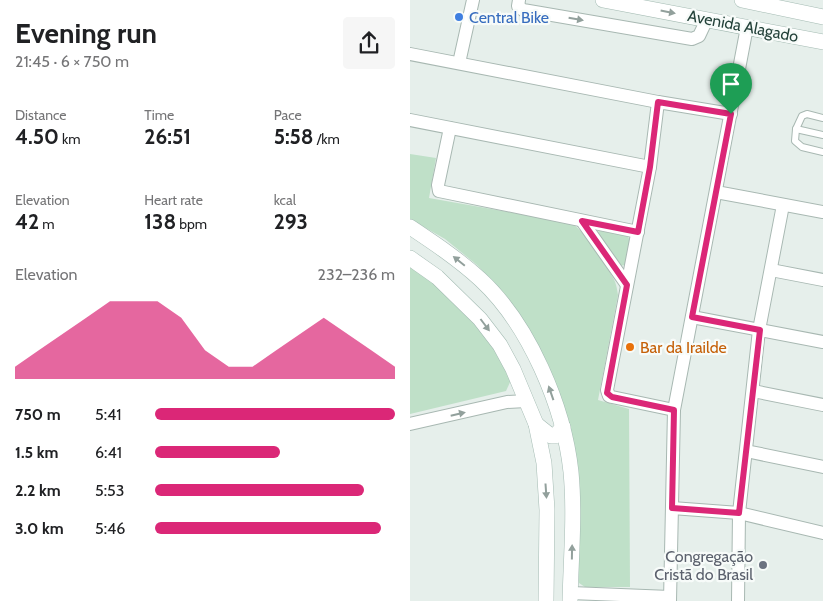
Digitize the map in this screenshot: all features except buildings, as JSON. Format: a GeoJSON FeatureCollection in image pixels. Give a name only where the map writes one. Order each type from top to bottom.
{"type":"FeatureCollection","features":[{"type":"Feature","properties":{"kind":"main road","name":"Avenida Alagado"},"geometry":{"type":"LineString","coordinates":[[603,0],[823,42]]}},
{"type":"Feature","properties":{"kind":"main road","name":"Avenida Alagado"},"geometry":{"type":"LineString","coordinates":[[742,0],[823,17]]}},
{"type":"Feature","properties":{"kind":"main road"},"geometry":{"type":"LineString","coordinates":[[410,227],[456,258],[482,281],[503,304],[521,331],[545,375],[564,427],[571,474],[572,553],[570,597]]}},
{"type":"Feature","properties":{"kind":"main road"},"geometry":{"type":"LineString","coordinates":[[410,258],[437,277],[480,319],[500,345],[513,369],[536,424],[544,463],[547,510],[546,601]]}},
{"type":"Feature","properties":{"kind":"main road"},"geometry":{"type":"LineString","coordinates":[[536,424],[551,436],[555,436],[564,427]]}},
{"type":"Feature","properties":{"kind":"main road"},"geometry":{"type":"LineString","coordinates":[[544,463],[555,458],[560,459],[571,474]]}},
{"type":"Feature","properties":{"kind":"street"},"geometry":{"type":"LineString","coordinates":[[458,63],[473,0]]}},
{"type":"Feature","properties":{"kind":"street"},"geometry":{"type":"LineString","coordinates":[[518,0],[518,6],[523,10],[692,40],[699,36],[707,19]]}},
{"type":"Feature","properties":{"kind":"street"},"geometry":{"type":"LineString","coordinates":[[570,597],[670,599],[674,410],[747,27]]}},
{"type":"Feature","properties":{"kind":"street"},"geometry":{"type":"LineString","coordinates":[[410,54],[658,102],[731,114]]}},
{"type":"Feature","properties":{"kind":"street"},"geometry":{"type":"LineString","coordinates":[[658,102],[650,167],[607,393],[612,397],[674,410]]}},
{"type":"Feature","properties":{"kind":"street"},"geometry":{"type":"LineString","coordinates":[[410,120],[650,167]]}},
{"type":"Feature","properties":{"kind":"street"},"geometry":{"type":"LineString","coordinates":[[450,128],[438,185],[439,191],[638,232]]}},
{"type":"Feature","properties":{"kind":"street"},"geometry":{"type":"LineString","coordinates":[[716,192],[823,212]]}},
{"type":"Feature","properties":{"kind":"street"},"geometry":{"type":"LineString","coordinates":[[738,601],[739,513],[752,391],[760,330],[783,205]]}},
{"type":"Feature","properties":{"kind":"street"},"geometry":{"type":"LineString","coordinates":[[582,221],[627,285]]}},
{"type":"Feature","properties":{"kind":"street"},"geometry":{"type":"LineString","coordinates":[[771,270],[823,280]]}},
{"type":"Feature","properties":{"kind":"street"},"geometry":{"type":"LineString","coordinates":[[692,317],[823,342]]}},
{"type":"Feature","properties":{"kind":"street"},"geometry":{"type":"LineString","coordinates":[[752,391],[823,405]]}},
{"type":"Feature","properties":{"kind":"street"},"geometry":{"type":"LineString","coordinates":[[410,424],[507,402],[526,401]]}},
{"type":"Feature","properties":{"kind":"street"},"geometry":{"type":"LineString","coordinates":[[746,451],[823,467]]}},
{"type":"Feature","properties":{"kind":"street"},"geometry":{"type":"LineString","coordinates":[[672,508],[739,513],[823,533]]}},
{"type":"Feature","properties":{"kind":"lane"},"geometry":{"type":"LineString","coordinates":[[823,118],[807,114],[802,116],[796,129],[794,141],[802,147],[823,152]]}},
{"type":"Feature","properties":{"kind":"lane"},"geometry":{"type":"LineString","coordinates":[[796,129],[823,135]]}},
{"type":"Feature","properties":{"kind":"green space"},"geometry":{"type":"Polygon","coordinates":[[[410,154],[436,158],[429,198],[571,223],[587,239],[613,278],[618,295],[598,400],[629,409],[630,587],[585,587],[579,583],[560,396],[547,362],[526,326],[493,282],[477,265],[445,239],[410,219],[410,154]]]}},
{"type":"Feature","properties":{"kind":"green space"},"geometry":{"type":"Polygon","coordinates":[[[599,229],[628,236],[630,242],[625,265],[620,266],[598,233],[599,229]]]}},
{"type":"Feature","properties":{"kind":"green space"},"geometry":{"type":"Polygon","coordinates":[[[410,262],[435,280],[496,347],[511,380],[506,391],[410,414],[410,262]]]}},
{"type":"Feature","properties":{"kind":"place","name":"Central Bike"},"geometry":{"type":"Point","coordinates":[459,17]}},
{"type":"Feature","properties":{"kind":"place","name":"Bar da Irailde"},"geometry":{"type":"Point","coordinates":[630,347]}},
{"type":"Feature","properties":{"kind":"place","name":"Congregação Cristã do Brasil"},"geometry":{"type":"Point","coordinates":[763,565]}},
{"type":"Feature","properties":{"kind":"route"},"geometry":{"type":"LineString","coordinates":[[658,102],[731,114],[692,317],[760,330],[739,513],[672,508],[674,410],[612,397],[607,393],[627,285],[582,221],[638,232],[650,167],[658,102]]}}]}
